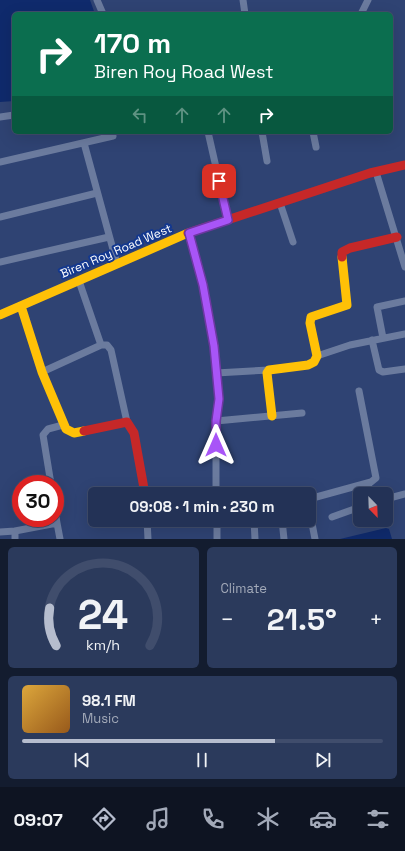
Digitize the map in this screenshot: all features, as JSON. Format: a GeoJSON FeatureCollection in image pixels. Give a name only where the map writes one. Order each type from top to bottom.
{"type":"FeatureCollection","features":[{"type":"Feature","properties":{"kind":"street"},"geometry":{"type":"LineString","coordinates":[[97,0],[102,12]]}},
{"type":"Feature","properties":{"kind":"street"},"geometry":{"type":"LineString","coordinates":[[243,0],[245,12]]}},
{"type":"Feature","properties":{"kind":"street"},"geometry":{"type":"LineString","coordinates":[[362,12],[367,1]]}},
{"type":"Feature","properties":{"kind":"street"},"geometry":{"type":"LineString","coordinates":[[0,117],[12,115]]}},
{"type":"Feature","properties":{"kind":"street"},"geometry":{"type":"LineString","coordinates":[[208,134],[228,220]]}},
{"type":"Feature","properties":{"kind":"street"},"geometry":{"type":"LineString","coordinates":[[262,134],[267,161]]}},
{"type":"Feature","properties":{"kind":"street"},"geometry":{"type":"LineString","coordinates":[[313,134],[316,147]]}},
{"type":"Feature","properties":{"kind":"street"},"geometry":{"type":"LineString","coordinates":[[0,162],[113,136]]}},
{"type":"Feature","properties":{"kind":"street"},"geometry":{"type":"LineString","coordinates":[[84,143],[116,264]]}},
{"type":"Feature","properties":{"kind":"street","name":"Biren Roy Road West"},"geometry":{"type":"LineString","coordinates":[[0,315],[189,233],[376,172],[405,164]]}},
{"type":"Feature","properties":{"kind":"street"},"geometry":{"type":"LineString","coordinates":[[376,172],[403,253],[405,267]]}},
{"type":"Feature","properties":{"kind":"street"},"geometry":{"type":"LineString","coordinates":[[0,217],[97,193]]}},
{"type":"Feature","properties":{"kind":"street"},"geometry":{"type":"LineString","coordinates":[[280,203],[292,242]]}},
{"type":"Feature","properties":{"kind":"street"},"geometry":{"type":"LineString","coordinates":[[189,233],[203,285],[214,346],[219,399],[216,421],[216,487]]}},
{"type":"Feature","properties":{"kind":"street"},"geometry":{"type":"LineString","coordinates":[[0,262],[109,237]]}},
{"type":"Feature","properties":{"kind":"street"},"geometry":{"type":"LineString","coordinates":[[216,373],[269,370],[308,365],[314,362],[317,356],[310,323],[311,317],[317,314],[340,309],[347,305],[348,297],[341,260],[342,252],[350,248],[397,237]]}},
{"type":"Feature","properties":{"kind":"street"},"geometry":{"type":"LineString","coordinates":[[79,281],[101,346]]}},
{"type":"Feature","properties":{"kind":"street"},"geometry":{"type":"LineString","coordinates":[[383,338],[378,308],[405,302]]}},
{"type":"Feature","properties":{"kind":"street"},"geometry":{"type":"LineString","coordinates":[[21,306],[42,372],[63,425],[69,432],[74,433],[127,422]]}},
{"type":"Feature","properties":{"kind":"street"},"geometry":{"type":"LineString","coordinates":[[317,356],[350,345],[405,334]]}},
{"type":"Feature","properties":{"kind":"street"},"geometry":{"type":"LineString","coordinates":[[372,340],[379,370],[383,372],[405,369]]}},
{"type":"Feature","properties":{"kind":"street"},"geometry":{"type":"LineString","coordinates":[[42,372],[101,346],[107,345],[111,350],[127,422],[134,433],[144,487]]}},
{"type":"Feature","properties":{"kind":"street"},"geometry":{"type":"LineString","coordinates":[[269,370],[268,374],[272,416]]}},
{"type":"Feature","properties":{"kind":"street"},"geometry":{"type":"LineString","coordinates":[[316,497],[368,483],[376,478],[359,391]]}},
{"type":"Feature","properties":{"kind":"street"},"geometry":{"type":"LineString","coordinates":[[216,421],[302,413]]}},
{"type":"Feature","properties":{"kind":"street"},"geometry":{"type":"LineString","coordinates":[[50,475],[43,435],[48,430],[63,425]]}},
{"type":"Feature","properties":{"kind":"street"},"geometry":{"type":"LineString","coordinates":[[368,483],[369,487]]}},
{"type":"Feature","properties":{"kind":"street"},"geometry":{"type":"LineString","coordinates":[[393,497],[405,494]]}},
{"type":"Feature","properties":{"kind":"street"},"geometry":{"type":"LineString","coordinates":[[332,517],[353,510]]}},
{"type":"Feature","properties":{"kind":"street"},"geometry":{"type":"LineString","coordinates":[[0,532],[15,535],[46,527]]}},
{"type":"Feature","properties":{"kind":"street"},"geometry":{"type":"LineString","coordinates":[[58,527],[60,539]]}},
{"type":"Feature","properties":{"kind":"street"},"geometry":{"type":"LineString","coordinates":[[147,527],[148,539]]}},
{"type":"Feature","properties":{"kind":"street"},"geometry":{"type":"LineString","coordinates":[[217,527],[217,539]]}},
{"type":"Feature","properties":{"kind":"street"},"geometry":{"type":"LineString","coordinates":[[254,527],[255,539]]}},
{"type":"Feature","properties":{"kind":"street"},"geometry":{"type":"LineString","coordinates":[[283,527],[284,539]]}},
{"type":"Feature","properties":{"kind":"street"},"geometry":{"type":"LineString","coordinates":[[313,527],[316,539]]}},
{"type":"Feature","properties":{"kind":"water"},"geometry":{"type":"Polygon","coordinates":[[[0,0],[90,0],[94,12],[12,12],[12,101],[0,102],[0,0]]]}},
{"type":"Feature","properties":{"kind":"water"},"geometry":{"type":"Polygon","coordinates":[[[386,528],[389,529],[392,539],[340,539],[386,528]]]}},
{"type":"Feature","properties":{"kind":"traffic: slow"},"geometry":{"type":"LineString","coordinates":[[0,315],[188,233]]}},
{"type":"Feature","properties":{"kind":"traffic: slow"},"geometry":{"type":"LineString","coordinates":[[272,416],[267,373],[269,370],[308,365],[314,362],[317,356],[310,323],[311,317],[347,305],[342,257]]}},
{"type":"Feature","properties":{"kind":"traffic: slow"},"geometry":{"type":"LineString","coordinates":[[21,306],[42,372],[66,429],[74,433],[84,431]]}},
{"type":"Feature","properties":{"kind":"traffic: jam"},"geometry":{"type":"LineString","coordinates":[[188,233],[370,173],[405,165]]}},
{"type":"Feature","properties":{"kind":"traffic: jam"},"geometry":{"type":"LineString","coordinates":[[342,257],[342,252],[350,248],[397,237]]}},
{"type":"Feature","properties":{"kind":"traffic: jam"},"geometry":{"type":"LineString","coordinates":[[84,431],[127,422],[134,433],[144,487]]}},
{"type":"Feature","properties":{"kind":"route"},"geometry":{"type":"LineString","coordinates":[[216,445],[216,421],[219,399],[214,346],[203,285],[189,233],[228,220],[219,181]]}}]}
